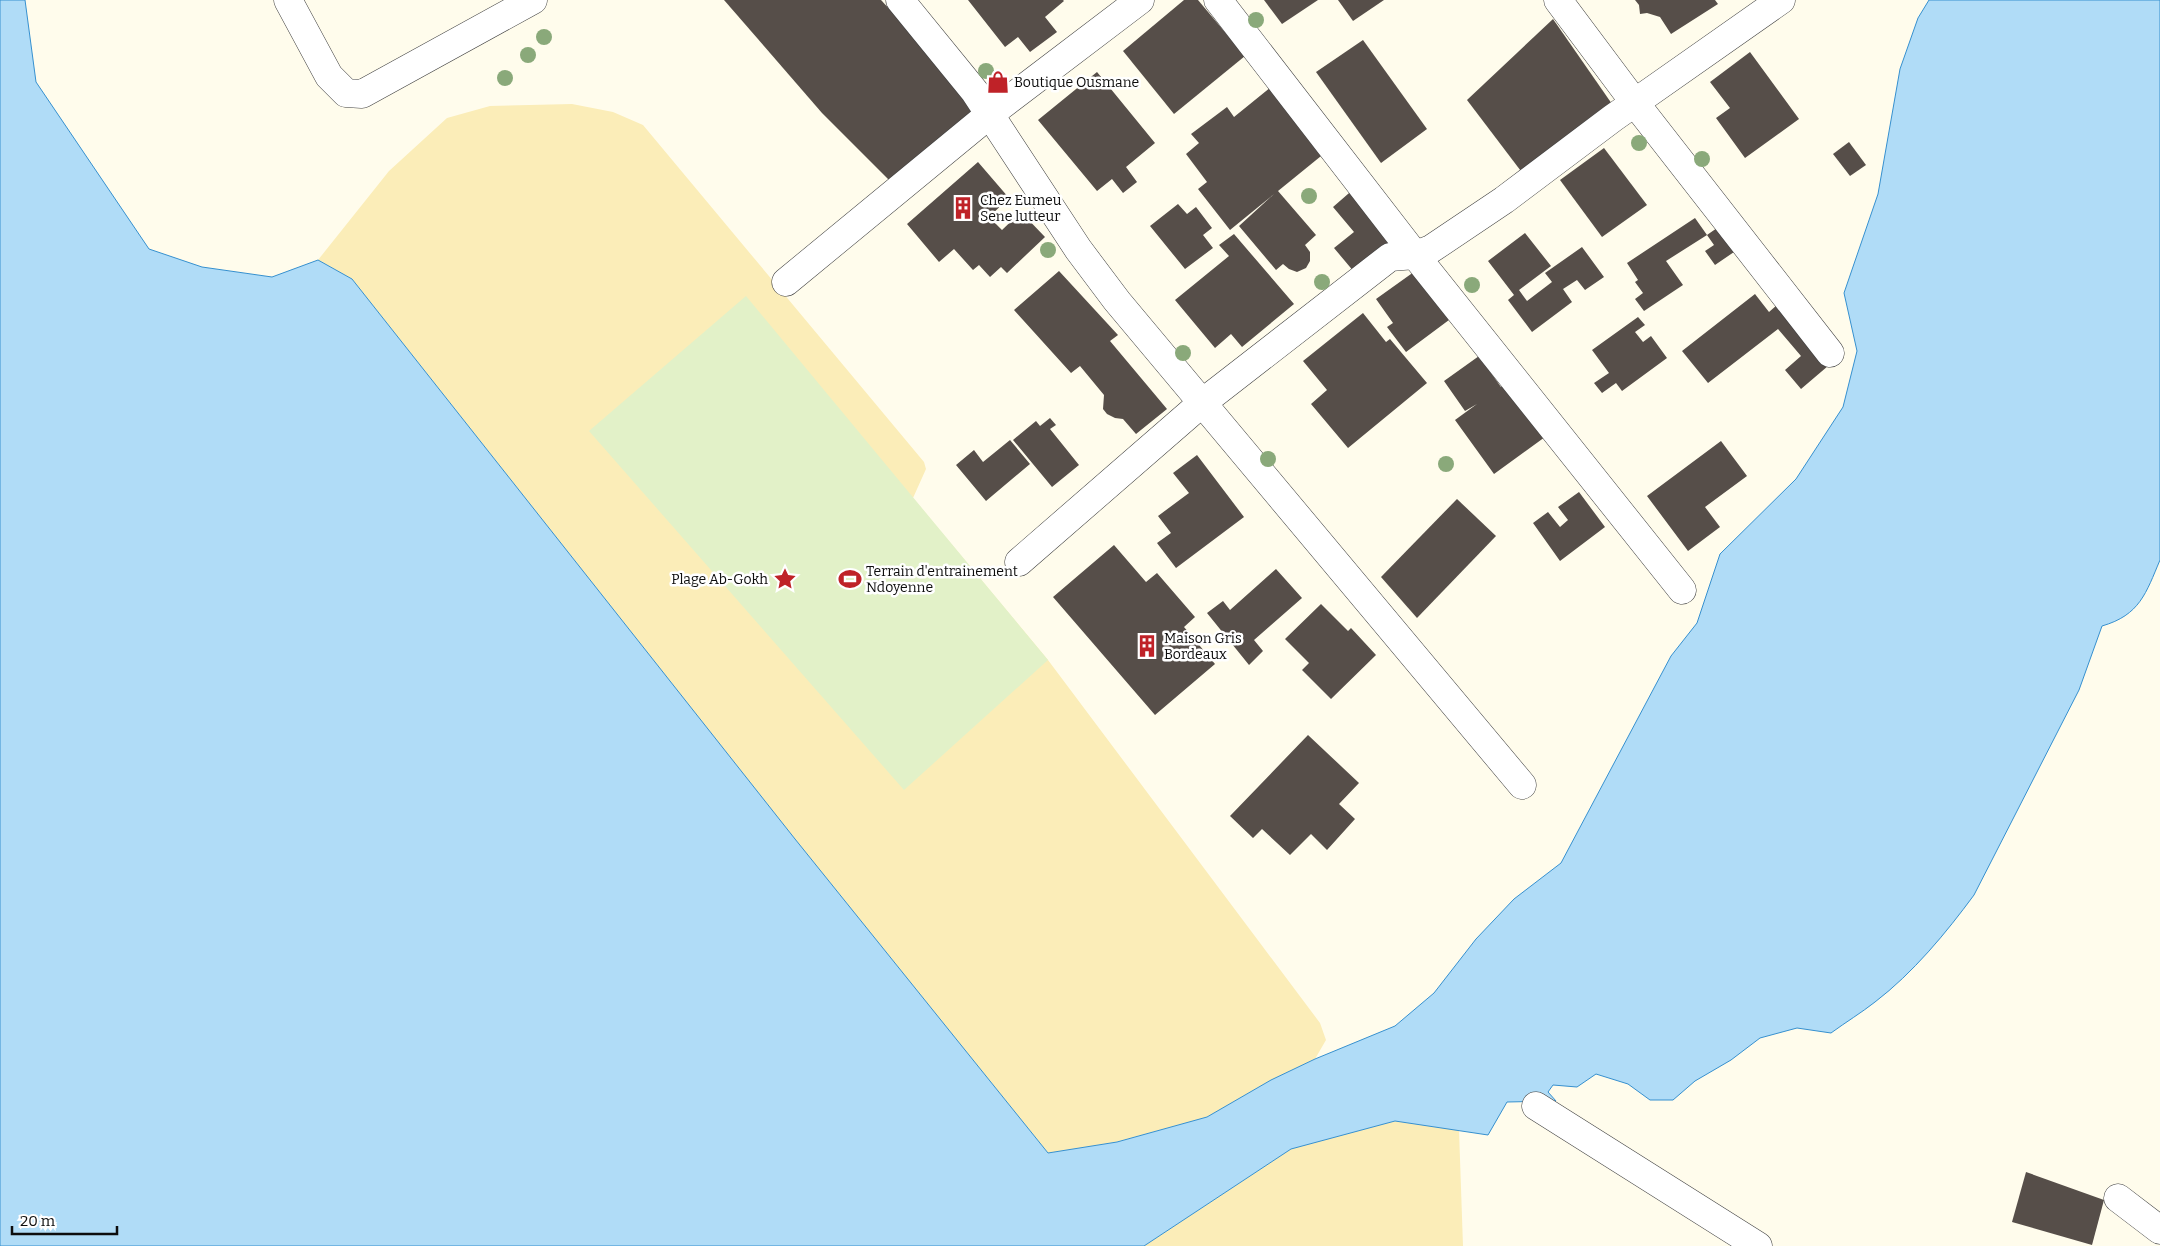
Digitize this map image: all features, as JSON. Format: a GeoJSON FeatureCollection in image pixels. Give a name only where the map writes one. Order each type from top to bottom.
{"type":"FeatureCollection","features":[{"type":"Feature","properties":{"kind":"street"},"geometry":{"type":"LineString","coordinates":[[288,0],[328,76],[346,94],[362,94],[533,0]]}},
{"type":"Feature","properties":{"kind":"street"},"geometry":{"type":"LineString","coordinates":[[900,0],[961,73],[1089,264],[1117,301],[1522,785]]}},
{"type":"Feature","properties":{"kind":"street"},"geometry":{"type":"LineString","coordinates":[[786,282],[990,114],[1140,0]]}},
{"type":"Feature","properties":{"kind":"street"},"geometry":{"type":"LineString","coordinates":[[1218,0],[1415,255],[1682,590]]}},
{"type":"Feature","properties":{"kind":"street"},"geometry":{"type":"LineString","coordinates":[[1558,0],[1830,353]]}},
{"type":"Feature","properties":{"kind":"street"},"geometry":{"type":"LineString","coordinates":[[1019,562],[1202,403],[1390,257],[1415,255],[1431,249],[1504,200],[1635,102],[1781,0]]}},
{"type":"Feature","properties":{"kind":"street"},"geometry":{"type":"LineString","coordinates":[[1536,1106],[1758,1246]]}},
{"type":"Feature","properties":{"kind":"street"},"geometry":{"type":"LineString","coordinates":[[2118,1198],[2160,1230]]}},
{"type":"Feature","properties":{"kind":"sand","name":"Plage Ab-Gokh"},"geometry":{"type":"Polygon","coordinates":[[[572,104],[613,112],[643,125],[924,462],[926,469],[913,498],[1048,660],[1320,1023],[1326,1040],[1315,1059],[1271,1080],[1207,1117],[1116,1142],[1048,1153],[795,839],[352,279],[318,260],[389,171],[447,118],[490,106],[572,104]]]}},
{"type":"Feature","properties":{"kind":"sand"},"geometry":{"type":"Polygon","coordinates":[[[1395,1121],[1459,1130],[1463,1246],[1144,1246],[1291,1149],[1395,1121]]]}},
{"type":"Feature","properties":{"kind":"green space","name":"Terrain d'entrainement Ndoyenne"},"geometry":{"type":"Polygon","coordinates":[[[746,296],[1048,660],[904,790],[589,431],[746,296]]]}},
{"type":"Feature","properties":{"kind":"water"},"geometry":{"type":"Polygon","coordinates":[[[0,0],[25,0],[36,82],[149,249],[202,267],[272,277],[318,260],[352,279],[795,839],[1048,1153],[1117,1142],[1207,1117],[1271,1080],[1315,1059],[1395,1026],[1434,993],[1476,939],[1514,899],[1561,863],[1671,656],[1697,623],[1720,554],[1796,479],[1843,407],[1857,351],[1844,293],[1878,194],[1900,69],[1918,18],[1929,0],[2160,0],[2160,560],[2146,592],[2133,609],[2125,616],[2102,626],[2079,690],[1974,895],[1928,952],[1889,991],[1831,1033],[1797,1028],[1760,1038],[1731,1060],[1695,1081],[1673,1100],[1650,1100],[1628,1084],[1596,1074],[1577,1087],[1553,1085],[1548,1092],[1556,1101],[1507,1102],[1488,1135],[1395,1121],[1291,1149],[1144,1246],[0,1246],[0,0]]]}},
{"type":"Feature","properties":{"kind":"building"},"geometry":{"type":"Polygon","coordinates":[[[724,0],[881,0],[978,105],[893,184],[822,113],[724,0]]]}},
{"type":"Feature","properties":{"kind":"building"},"geometry":{"type":"Polygon","coordinates":[[[968,0],[1064,1],[1045,17],[1057,32],[1030,52],[1018,37],[1005,47],[968,0]]]}},
{"type":"Feature","properties":{"kind":"building"},"geometry":{"type":"Polygon","coordinates":[[[1184,0],[1198,0],[1245,56],[1174,114],[1123,51],[1184,0]]]}},
{"type":"Feature","properties":{"kind":"building"},"geometry":{"type":"Polygon","coordinates":[[[1264,0],[1318,0],[1282,24],[1264,0]]]}},
{"type":"Feature","properties":{"kind":"building"},"geometry":{"type":"Polygon","coordinates":[[[1338,0],[1384,0],[1353,21],[1338,0]]]}},
{"type":"Feature","properties":{"kind":"building"},"geometry":{"type":"Polygon","coordinates":[[[1635,0],[1715,0],[1718,4],[1671,34],[1660,17],[1647,13],[1640,14],[1639,5],[1635,0]]]}},
{"type":"Feature","properties":{"kind":"building"},"geometry":{"type":"Polygon","coordinates":[[[1553,19],[1612,104],[1527,179],[1467,100],[1553,19]]]}},
{"type":"Feature","properties":{"kind":"building"},"geometry":{"type":"Polygon","coordinates":[[[1363,40],[1427,129],[1381,163],[1316,72],[1363,40]]]}},
{"type":"Feature","properties":{"kind":"building"},"geometry":{"type":"Polygon","coordinates":[[[1750,52],[1799,119],[1745,158],[1716,118],[1730,108],[1710,82],[1750,52]]]}},
{"type":"Feature","properties":{"kind":"building"},"geometry":{"type":"Polygon","coordinates":[[[1097,72],[1155,143],[1126,167],[1137,182],[1123,193],[1112,179],[1097,191],[1038,120],[1097,72]]]}},
{"type":"Feature","properties":{"kind":"building"},"geometry":{"type":"Polygon","coordinates":[[[1271,87],[1326,152],[1278,191],[1316,235],[1305,245],[1310,252],[1310,261],[1306,268],[1297,272],[1283,264],[1276,270],[1239,226],[1274,194],[1230,230],[1198,189],[1207,182],[1186,154],[1199,143],[1191,134],[1227,107],[1234,117],[1271,87]]]}},
{"type":"Feature","properties":{"kind":"building"},"geometry":{"type":"Polygon","coordinates":[[[1849,142],[1866,165],[1850,176],[1833,154],[1849,142]]]}},
{"type":"Feature","properties":{"kind":"building"},"geometry":{"type":"Polygon","coordinates":[[[1604,148],[1647,205],[1602,237],[1560,180],[1604,148]]]}},
{"type":"Feature","properties":{"kind":"building"},"geometry":{"type":"Polygon","coordinates":[[[978,162],[1009,198],[989,217],[1002,230],[1021,212],[1045,237],[1007,273],[1001,267],[990,277],[979,265],[973,270],[954,249],[939,262],[907,224],[978,162]]]}},
{"type":"Feature","properties":{"kind":"building"},"geometry":{"type":"Polygon","coordinates":[[[1356,187],[1398,238],[1355,273],[1334,248],[1354,232],[1333,207],[1356,187]]]}},
{"type":"Feature","properties":{"kind":"building"},"geometry":{"type":"Polygon","coordinates":[[[1178,204],[1187,214],[1196,207],[1212,228],[1203,235],[1213,248],[1185,269],[1150,226],[1178,204]]]}},
{"type":"Feature","properties":{"kind":"building"},"geometry":{"type":"Polygon","coordinates":[[[1695,218],[1707,235],[1666,261],[1683,285],[1644,311],[1635,299],[1643,293],[1635,282],[1638,280],[1627,263],[1695,218]]]}},
{"type":"Feature","properties":{"kind":"building"},"geometry":{"type":"Polygon","coordinates":[[[1717,228],[1734,252],[1715,265],[1705,251],[1714,245],[1707,235],[1717,228]]]}},
{"type":"Feature","properties":{"kind":"building"},"geometry":{"type":"Polygon","coordinates":[[[1525,233],[1551,266],[1519,290],[1527,301],[1552,282],[1545,273],[1582,247],[1604,277],[1585,290],[1577,280],[1563,289],[1572,302],[1532,332],[1508,300],[1514,295],[1488,261],[1525,233]]]}},
{"type":"Feature","properties":{"kind":"building"},"geometry":{"type":"Polygon","coordinates":[[[1234,234],[1294,304],[1242,347],[1231,334],[1215,348],[1175,300],[1229,256],[1219,245],[1234,234]]]}},
{"type":"Feature","properties":{"kind":"building"},"geometry":{"type":"Polygon","coordinates":[[[1418,269],[1453,317],[1406,352],[1387,327],[1393,323],[1376,299],[1418,269]]]}},
{"type":"Feature","properties":{"kind":"building"},"geometry":{"type":"Polygon","coordinates":[[[1059,271],[1118,335],[1110,341],[1167,409],[1136,434],[1123,419],[1107,414],[1103,409],[1104,395],[1080,366],[1071,373],[1014,310],[1059,271]]]}},
{"type":"Feature","properties":{"kind":"building"},"geometry":{"type":"Polygon","coordinates":[[[1755,294],[1769,312],[1777,305],[1828,366],[1801,389],[1785,370],[1801,356],[1778,329],[1708,383],[1682,351],[1755,294]]]}},
{"type":"Feature","properties":{"kind":"building"},"geometry":{"type":"Polygon","coordinates":[[[1363,313],[1386,342],[1390,339],[1427,383],[1348,448],[1311,404],[1327,390],[1303,361],[1363,313]]]}},
{"type":"Feature","properties":{"kind":"building"},"geometry":{"type":"Polygon","coordinates":[[[1638,317],[1645,325],[1635,332],[1643,342],[1651,336],[1667,358],[1622,391],[1616,383],[1602,393],[1594,383],[1609,373],[1592,350],[1638,317]]]}},
{"type":"Feature","properties":{"kind":"building"},"geometry":{"type":"Polygon","coordinates":[[[1479,356],[1501,387],[1506,383],[1545,437],[1494,474],[1455,420],[1477,404],[1465,411],[1444,381],[1479,356]]]}},
{"type":"Feature","properties":{"kind":"building"},"geometry":{"type":"Polygon","coordinates":[[[1050,418],[1056,425],[1050,429],[1079,465],[1052,487],[1013,440],[1036,421],[1040,426],[1050,418]]]}},
{"type":"Feature","properties":{"kind":"building"},"geometry":{"type":"Polygon","coordinates":[[[1010,440],[1030,464],[986,501],[956,465],[974,450],[983,462],[1010,440]]]}},
{"type":"Feature","properties":{"kind":"building"},"geometry":{"type":"Polygon","coordinates":[[[1721,441],[1747,476],[1705,507],[1720,527],[1688,551],[1647,496],[1721,441]]]}},
{"type":"Feature","properties":{"kind":"building"},"geometry":{"type":"Polygon","coordinates":[[[1197,455],[1244,517],[1176,568],[1157,543],[1171,533],[1158,516],[1189,493],[1173,473],[1197,455]]]}},
{"type":"Feature","properties":{"kind":"building"},"geometry":{"type":"Polygon","coordinates":[[[1579,492],[1605,527],[1560,561],[1533,523],[1548,512],[1560,527],[1568,520],[1558,507],[1579,492]]]}},
{"type":"Feature","properties":{"kind":"building"},"geometry":{"type":"Polygon","coordinates":[[[1457,499],[1496,536],[1417,618],[1381,577],[1457,499]]]}},
{"type":"Feature","properties":{"kind":"building","name":"Maison Gris Bordeaux"},"geometry":{"type":"Polygon","coordinates":[[[1114,545],[1146,582],[1157,573],[1195,617],[1184,627],[1215,664],[1155,715],[1053,597],[1114,545]]]}},
{"type":"Feature","properties":{"kind":"building"},"geometry":{"type":"Polygon","coordinates":[[[1276,569],[1302,598],[1254,640],[1263,651],[1249,665],[1207,613],[1223,601],[1230,610],[1276,569]]]}},
{"type":"Feature","properties":{"kind":"building"},"geometry":{"type":"Polygon","coordinates":[[[1321,604],[1348,631],[1351,628],[1376,655],[1331,699],[1302,670],[1309,663],[1285,639],[1321,604]]]}},
{"type":"Feature","properties":{"kind":"building"},"geometry":{"type":"Polygon","coordinates":[[[1308,735],[1359,783],[1339,804],[1355,819],[1327,850],[1311,834],[1290,855],[1262,829],[1253,838],[1230,816],[1308,735]]]}},
{"type":"Feature","properties":{"kind":"building"},"geometry":{"type":"Polygon","coordinates":[[[2026,1172],[2104,1200],[2092,1245],[2012,1222],[2026,1172]]]}},
{"type":"Feature","properties":{"kind":"place","name":"Boutique Ousmane"},"geometry":{"type":"Point","coordinates":[998,82]}},
{"type":"Feature","properties":{"kind":"place","name":"Chez Eumeu Sene lutteur"},"geometry":{"type":"Point","coordinates":[963,208]}},
{"type":"Feature","properties":{"kind":"place","name":"Plage Ab-Gokh"},"geometry":{"type":"Point","coordinates":[785,579]}},
{"type":"Feature","properties":{"kind":"place","name":"Terrain d'entrainement Ndoyenne"},"geometry":{"type":"Point","coordinates":[850,579]}},
{"type":"Feature","properties":{"kind":"place","name":"Maison Gris Bordeaux"},"geometry":{"type":"Point","coordinates":[1147,646]}}]}
